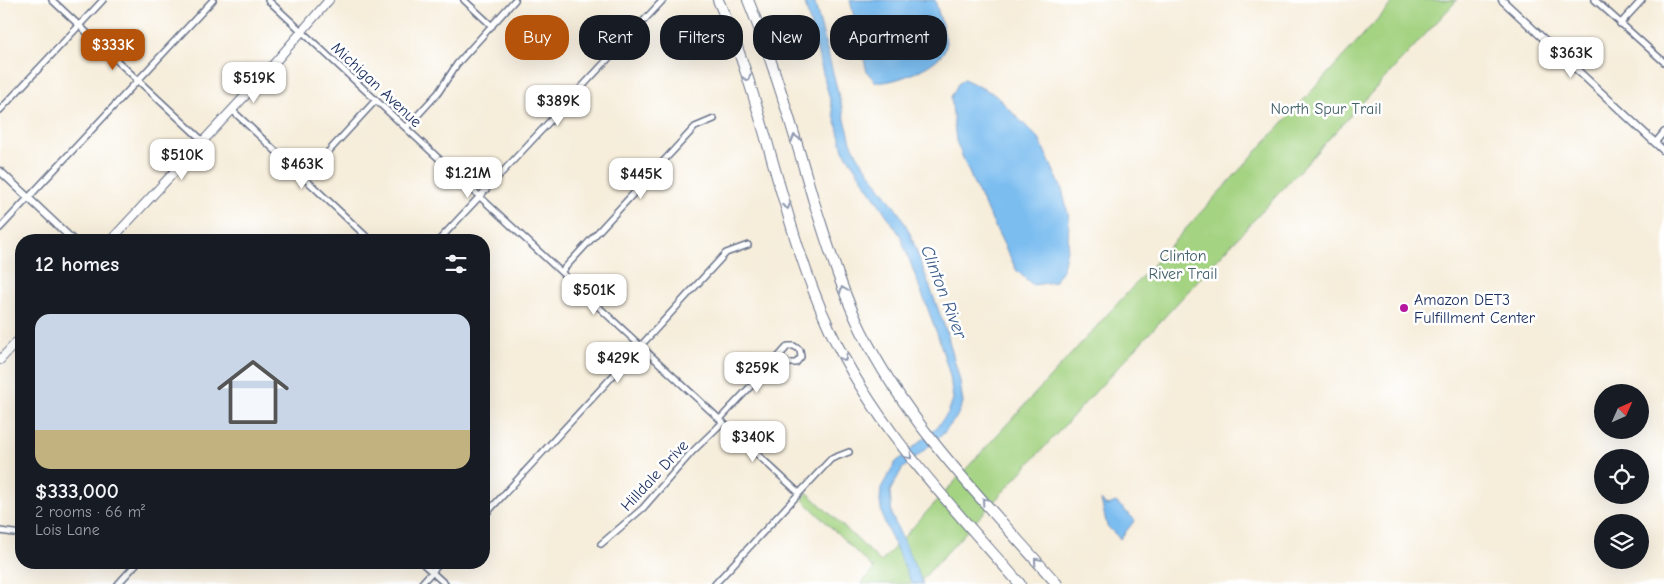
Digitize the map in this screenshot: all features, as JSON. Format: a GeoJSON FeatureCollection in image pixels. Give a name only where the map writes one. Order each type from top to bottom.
{"type":"FeatureCollection","features":[{"type":"Feature","properties":{"kind":"highway"},"geometry":{"type":"LineString","coordinates":[[718,0],[744,67],[815,295],[847,365],[897,442],[1020,584]]}},
{"type":"Feature","properties":{"kind":"highway"},"geometry":{"type":"LineString","coordinates":[[748,0],[773,66],[844,291],[877,361],[919,423],[1057,584]]}},
{"type":"Feature","properties":{"kind":"main road"},"geometry":{"type":"LineString","coordinates":[[117,234],[232,110],[329,0]]}},
{"type":"Feature","properties":{"kind":"main road"},"geometry":{"type":"LineString","coordinates":[[0,360],[15,344]]}},
{"type":"Feature","properties":{"kind":"street"},"geometry":{"type":"LineString","coordinates":[[52,0],[203,141]]}},
{"type":"Feature","properties":{"kind":"street"},"geometry":{"type":"LineString","coordinates":[[0,110],[103,0]]}},
{"type":"Feature","properties":{"kind":"street"},"geometry":{"type":"LineString","coordinates":[[0,228],[213,0]]}},
{"type":"Feature","properties":{"kind":"street","name":"Michigan Avenue"},"geometry":{"type":"LineString","coordinates":[[268,0],[799,493]]}},
{"type":"Feature","properties":{"kind":"street"},"geometry":{"type":"LineString","coordinates":[[464,0],[492,26]]}},
{"type":"Feature","properties":{"kind":"street"},"geometry":{"type":"LineString","coordinates":[[406,128],[438,93],[457,64],[515,0]]}},
{"type":"Feature","properties":{"kind":"street"},"geometry":{"type":"LineString","coordinates":[[445,234],[663,0]]}},
{"type":"Feature","properties":{"kind":"street"},"geometry":{"type":"LineString","coordinates":[[1502,0],[1664,151]]}},
{"type":"Feature","properties":{"kind":"street"},"geometry":{"type":"LineString","coordinates":[[1594,0],[1664,62]]}},
{"type":"Feature","properties":{"kind":"street"},"geometry":{"type":"LineString","coordinates":[[1620,24],[1642,0]]}},
{"type":"Feature","properties":{"kind":"street"},"geometry":{"type":"LineString","coordinates":[[304,178],[376,100]]}},
{"type":"Feature","properties":{"kind":"street"},"geometry":{"type":"LineString","coordinates":[[232,110],[364,234]]}},
{"type":"Feature","properties":{"kind":"street"},"geometry":{"type":"LineString","coordinates":[[561,272],[695,127],[714,119]]}},
{"type":"Feature","properties":{"kind":"street"},"geometry":{"type":"LineString","coordinates":[[1655,143],[1664,132]]}},
{"type":"Feature","properties":{"kind":"street"},"geometry":{"type":"LineString","coordinates":[[0,171],[67,234]]}},
{"type":"Feature","properties":{"kind":"street"},"geometry":{"type":"LineString","coordinates":[[490,509],[726,253],[748,245]]}},
{"type":"Feature","properties":{"kind":"street","name":"Hilldale Drive"},"geometry":{"type":"LineString","coordinates":[[601,544],[643,508],[691,452],[722,421],[779,356]]}},
{"type":"Feature","properties":{"kind":"street"},"geometry":{"type":"LineString","coordinates":[[715,584],[830,459],[849,452]]}},
{"type":"Feature","properties":{"kind":"street"},"geometry":{"type":"LineString","coordinates":[[0,531],[15,533]]}},
{"type":"Feature","properties":{"kind":"street"},"geometry":{"type":"LineString","coordinates":[[118,584],[132,569]]}},
{"type":"Feature","properties":{"kind":"street"},"geometry":{"type":"LineString","coordinates":[[429,569],[445,584]]}},
{"type":"Feature","properties":{"kind":"street"},"geometry":{"type":"LineString","coordinates":[[421,584],[435,569]]}},
{"type":"Feature","properties":{"kind":"green space"},"geometry":{"type":"Polygon","coordinates":[[[1395,0],[1457,0],[918,584],[861,584],[874,569],[802,499],[808,493],[881,562],[1395,0]]]}},
{"type":"Feature","properties":{"kind":"water"},"geometry":{"type":"Polygon","coordinates":[[[804,0],[814,0],[818,15],[808,15],[804,0]]]}},
{"type":"Feature","properties":{"kind":"water"},"geometry":{"type":"Polygon","coordinates":[[[850,0],[935,0],[939,15],[854,15],[850,0]]]}},
{"type":"Feature","properties":{"kind":"water"},"geometry":{"type":"Polygon","coordinates":[[[820,23],[851,142],[858,156],[899,213],[909,231],[947,333],[960,381],[963,403],[956,418],[942,435],[902,469],[890,491],[892,516],[923,584],[912,584],[883,519],[880,502],[881,488],[895,463],[936,428],[948,413],[953,399],[950,376],[938,336],[900,235],[843,150],[820,60],[820,23]]]}},
{"type":"Feature","properties":{"kind":"water"},"geometry":{"type":"Polygon","coordinates":[[[864,60],[936,60],[904,77],[883,82],[876,82],[867,72],[864,60]]]}},
{"type":"Feature","properties":{"kind":"water"},"geometry":{"type":"Polygon","coordinates":[[[964,79],[994,94],[1039,139],[1062,189],[1069,218],[1068,244],[1063,268],[1054,282],[1033,285],[1017,271],[974,184],[956,141],[951,97],[958,84],[964,79]]]}},
{"type":"Feature","properties":{"kind":"water"},"geometry":{"type":"Polygon","coordinates":[[[1101,500],[1106,506],[1116,502],[1135,520],[1120,539],[1107,526],[1101,500]]]}},
{"type":"Feature","properties":{"kind":"place","name":"Amazon DET3 Fulfillment Center"},"geometry":{"type":"Point","coordinates":[1404,308]}},
{"type":"Feature","properties":{"kind":"park label","name":"North Spur Trail"},"geometry":{"type":"Point","coordinates":[1326,108]}},
{"type":"Feature","properties":{"kind":"park label","name":"Clinton River Trail"},"geometry":{"type":"Point","coordinates":[1183,264]}},
{"type":"Feature","properties":{"kind":"water label","name":"Clinton River"},"geometry":{"type":"Point","coordinates":[944,292]}}]}
